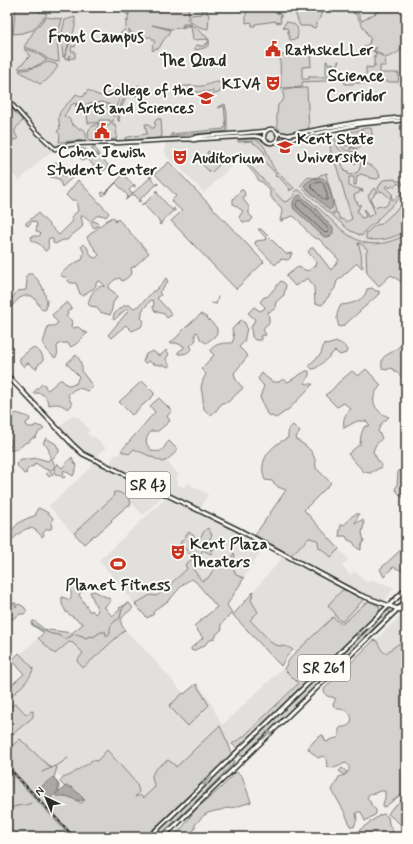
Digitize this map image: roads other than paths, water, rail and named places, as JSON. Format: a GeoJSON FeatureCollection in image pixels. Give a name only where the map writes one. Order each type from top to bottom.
{"type":"FeatureCollection","features":[{"type":"Feature","properties":{"kind":"main road"},"geometry":{"type":"LineString","coordinates":[[7,99],[54,149],[71,144],[112,144],[255,136],[265,142],[270,143],[361,124],[406,120]]}},
{"type":"Feature","properties":{"kind":"main road"},"geometry":{"type":"LineString","coordinates":[[190,139],[201,136],[246,134],[270,129],[277,133],[288,135],[358,122],[406,117]]}},
{"type":"Feature","properties":{"kind":"main road"},"geometry":{"type":"LineString","coordinates":[[265,142],[264,135],[266,131]]}},
{"type":"Feature","properties":{"kind":"main road"},"geometry":{"type":"LineString","coordinates":[[276,142],[278,138],[277,133]]}},
{"type":"Feature","properties":{"kind":"main road","name":"SR 43"},"geometry":{"type":"LineString","coordinates":[[7,375],[83,454],[236,528],[343,586],[406,612]]}},
{"type":"Feature","properties":{"kind":"main road","name":"SR 261"},"geometry":{"type":"LineString","coordinates":[[149,837],[406,590]]}},
{"type":"Feature","properties":{"kind":"main road","name":"SR 261"},"geometry":{"type":"LineString","coordinates":[[162,837],[406,601]]}},
{"type":"Feature","properties":{"kind":"water"},"geometry":{"type":"Polygon","coordinates":[[[321,178],[326,181],[332,198],[333,206],[329,210],[304,186],[309,181],[321,178]]]}},
{"type":"Feature","properties":{"kind":"water"},"geometry":{"type":"Polygon","coordinates":[[[300,195],[315,208],[333,228],[333,233],[329,237],[323,236],[294,209],[294,201],[296,197],[300,195]]]}},
{"type":"Feature","properties":{"kind":"water"},"geometry":{"type":"Polygon","coordinates":[[[53,777],[58,785],[58,790],[49,800],[40,792],[41,787],[53,777]]]}},
{"type":"Feature","properties":{"kind":"water"},"geometry":{"type":"Polygon","coordinates":[[[66,786],[74,789],[84,800],[56,796],[56,794],[66,786]]]}},
{"type":"Feature","properties":{"kind":"waterway"},"geometry":{"type":"LineString","coordinates":[[216,304],[218,297]]}},
{"type":"Feature","properties":{"kind":"waterway"},"geometry":{"type":"LineString","coordinates":[[212,303],[216,304]]}},
{"type":"Feature","properties":{"kind":"waterway"},"geometry":{"type":"LineString","coordinates":[[32,624],[44,631],[58,635],[65,639],[75,634],[85,638],[91,636],[93,637],[101,632],[106,632],[107,637],[110,634],[112,624],[120,618],[122,609],[127,603]]}},
{"type":"Feature","properties":{"kind":"waterway"},"geometry":{"type":"LineString","coordinates":[[42,772],[58,765],[68,758]]}},
{"type":"Feature","properties":{"kind":"waterway"},"geometry":{"type":"LineString","coordinates":[[7,810],[16,806],[31,803]]}},
{"type":"Feature","properties":{"kind":"waterway"},"geometry":{"type":"LineString","coordinates":[[7,831],[14,837]]}},
{"type":"Feature","properties":{"kind":"railway"},"geometry":{"type":"LineString","coordinates":[[7,766],[74,837]]}},
{"type":"Feature","properties":{"kind":"place","name":"RathskeLLer"},"geometry":{"type":"Point","coordinates":[273,49]}},
{"type":"Feature","properties":{"kind":"place","name":"KIVA"},"geometry":{"type":"Point","coordinates":[273,83]}},
{"type":"Feature","properties":{"kind":"place","name":"College of the Arts and Sciences"},"geometry":{"type":"Point","coordinates":[206,98]}},
{"type":"Feature","properties":{"kind":"place","name":"Cohn Jewish Student Center"},"geometry":{"type":"Point","coordinates":[102,131]}},
{"type":"Feature","properties":{"kind":"place","name":"Kent State University"},"geometry":{"type":"Point","coordinates":[285,147]}},
{"type":"Feature","properties":{"kind":"place","name":"Auditorium"},"geometry":{"type":"Point","coordinates":[180,157]}},
{"type":"Feature","properties":{"kind":"place","name":"Kent Plaza Theaters"},"geometry":{"type":"Point","coordinates":[178,552]}},
{"type":"Feature","properties":{"kind":"place","name":"Planet Fitness"},"geometry":{"type":"Point","coordinates":[118,564]}},
{"type":"Feature","properties":{"kind":"district","name":"Front Campus"},"geometry":{"type":"Point","coordinates":[96,36]}},
{"type":"Feature","properties":{"kind":"district","name":"The Quad"},"geometry":{"type":"Point","coordinates":[193,60]}},
{"type":"Feature","properties":{"kind":"district","name":"Science Corridor"},"geometry":{"type":"Point","coordinates":[356,85]}}]}
